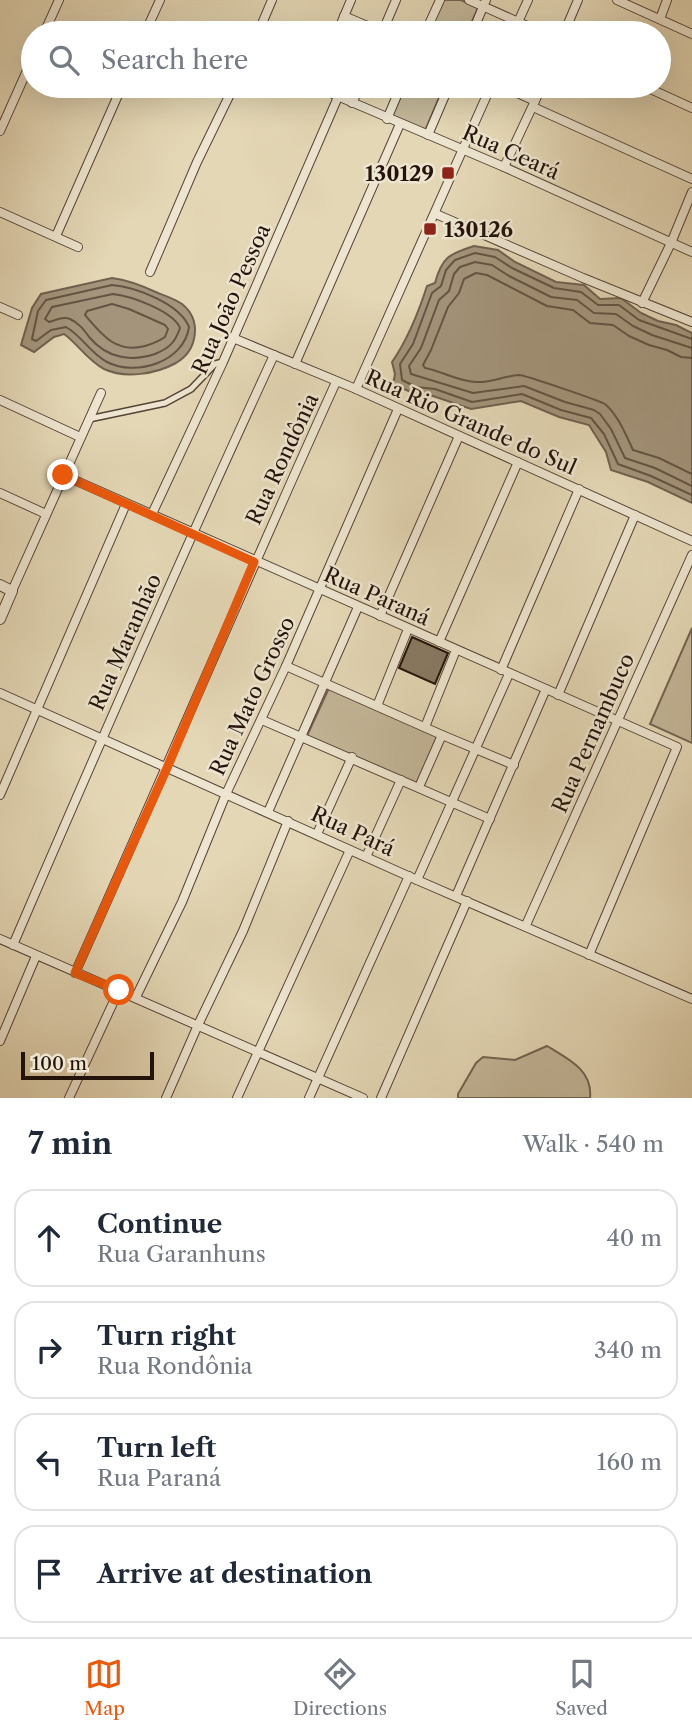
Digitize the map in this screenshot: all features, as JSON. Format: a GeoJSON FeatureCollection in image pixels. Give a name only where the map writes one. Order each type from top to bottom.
{"type":"FeatureCollection","features":[{"type":"Feature","properties":{"kind":"street"},"geometry":{"type":"LineString","coordinates":[[49,21],[59,0]]}},
{"type":"Feature","properties":{"kind":"street"},"geometry":{"type":"LineString","coordinates":[[150,21],[160,0]]}},
{"type":"Feature","properties":{"kind":"street"},"geometry":{"type":"LineString","coordinates":[[263,21],[272,0]]}},
{"type":"Feature","properties":{"kind":"street"},"geometry":{"type":"LineString","coordinates":[[342,21],[351,0]]}},
{"type":"Feature","properties":{"kind":"street"},"geometry":{"type":"LineString","coordinates":[[388,21],[396,0]]}},
{"type":"Feature","properties":{"kind":"street"},"geometry":{"type":"LineString","coordinates":[[430,21],[440,0]]}},
{"type":"Feature","properties":{"kind":"street"},"geometry":{"type":"LineString","coordinates":[[469,0],[485,3],[518,21],[528,0]]}},
{"type":"Feature","properties":{"kind":"street"},"geometry":{"type":"LineString","coordinates":[[569,21],[578,0]]}},
{"type":"Feature","properties":{"kind":"street"},"geometry":{"type":"LineString","coordinates":[[617,0],[628,2],[664,21]]}},
{"type":"Feature","properties":{"kind":"street"},"geometry":{"type":"LineString","coordinates":[[660,19],[667,0]]}},
{"type":"Feature","properties":{"kind":"street"},"geometry":{"type":"LineString","coordinates":[[477,21],[485,3]]}},
{"type":"Feature","properties":{"kind":"street"},"geometry":{"type":"LineString","coordinates":[[344,16],[355,21]]}},
{"type":"Feature","properties":{"kind":"street"},"geometry":{"type":"LineString","coordinates":[[671,24],[692,34]]}},
{"type":"Feature","properties":{"kind":"street"},"geometry":{"type":"LineString","coordinates":[[0,131],[21,84]]}},
{"type":"Feature","properties":{"kind":"street"},"geometry":{"type":"LineString","coordinates":[[56,236],[117,98]]}},
{"type":"Feature","properties":{"kind":"street"},"geometry":{"type":"LineString","coordinates":[[150,272],[197,162],[228,98]]}},
{"type":"Feature","properties":{"kind":"street","name":"Rua João Pessoa"},"geometry":{"type":"LineString","coordinates":[[152,514],[223,362],[338,98]]}},
{"type":"Feature","properties":{"kind":"street","name":"Rua Ceará"},"geometry":{"type":"LineString","coordinates":[[340,98],[504,167],[692,252]]}},
{"type":"Feature","properties":{"kind":"street"},"geometry":{"type":"LineString","coordinates":[[352,103],[354,98]]}},
{"type":"Feature","properties":{"kind":"street"},"geometry":{"type":"LineString","coordinates":[[387,118],[396,98]]}},
{"type":"Feature","properties":{"kind":"street"},"geometry":{"type":"LineString","coordinates":[[428,135],[444,98]]}},
{"type":"Feature","properties":{"kind":"street"},"geometry":{"type":"LineString","coordinates":[[356,389],[486,98]]}},
{"type":"Feature","properties":{"kind":"street"},"geometry":{"type":"LineString","coordinates":[[523,98],[692,179]]}},
{"type":"Feature","properties":{"kind":"street"},"geometry":{"type":"LineString","coordinates":[[504,167],[537,98]]}},
{"type":"Feature","properties":{"kind":"street"},"geometry":{"type":"LineString","coordinates":[[671,98],[692,108]]}},
{"type":"Feature","properties":{"kind":"street"},"geometry":{"type":"LineString","coordinates":[[295,364],[400,124]]}},
{"type":"Feature","properties":{"kind":"street"},"geometry":{"type":"LineString","coordinates":[[642,303],[692,192]]}},
{"type":"Feature","properties":{"kind":"street"},"geometry":{"type":"LineString","coordinates":[[0,212],[78,247]]}},
{"type":"Feature","properties":{"kind":"street"},"geometry":{"type":"LineString","coordinates":[[436,214],[692,322]]}},
{"type":"Feature","properties":{"kind":"street"},"geometry":{"type":"LineString","coordinates":[[0,307],[18,315]]}},
{"type":"Feature","properties":{"kind":"street","name":"Rua Rio Grande do Sul"},"geometry":{"type":"LineString","coordinates":[[233,338],[356,389],[692,541]]}},
{"type":"Feature","properties":{"kind":"street","name":"Rua Maranhão"},"geometry":{"type":"LineString","coordinates":[[13,945],[192,533],[274,355]]}},
{"type":"Feature","properties":{"kind":"street"},"geometry":{"type":"LineString","coordinates":[[89,419],[165,403],[191,389],[215,364],[223,362]]}},
{"type":"Feature","properties":{"kind":"street","name":"Rua Rondônia"},"geometry":{"type":"LineString","coordinates":[[75,973],[167,768],[254,562],[336,382]]}},
{"type":"Feature","properties":{"kind":"street"},"geometry":{"type":"LineString","coordinates":[[0,619],[101,393]]}},
{"type":"Feature","properties":{"kind":"street"},"geometry":{"type":"LineString","coordinates":[[0,400],[80,437]]}},
{"type":"Feature","properties":{"kind":"street","name":"Rua Mato Grosso"},"geometry":{"type":"LineString","coordinates":[[136,997],[182,902],[226,794],[262,720],[398,409]]}},
{"type":"Feature","properties":{"kind":"street"},"geometry":{"type":"LineString","coordinates":[[380,616],[459,436]]}},
{"type":"Feature","properties":{"kind":"street"},"geometry":{"type":"LineString","coordinates":[[439,642],[518,462]]}},
{"type":"Feature","properties":{"kind":"street","name":"Rua Paraná"},"geometry":{"type":"LineString","coordinates":[[63,475],[677,748],[589,954]]}},
{"type":"Feature","properties":{"kind":"street"},"geometry":{"type":"LineString","coordinates":[[309,1098],[476,748],[579,489]]}},
{"type":"Feature","properties":{"kind":"street"},"geometry":{"type":"LineString","coordinates":[[0,493],[46,514]]}},
{"type":"Feature","properties":{"kind":"street"},"geometry":{"type":"LineString","coordinates":[[0,795],[126,504]]}},
{"type":"Feature","properties":{"kind":"street"},"geometry":{"type":"LineString","coordinates":[[558,695],[635,515]]}},
{"type":"Feature","properties":{"kind":"street","name":"Rua Pernambuco"},"geometry":{"type":"LineString","coordinates":[[526,925],[692,555]]}},
{"type":"Feature","properties":{"kind":"street"},"geometry":{"type":"LineString","coordinates":[[0,585],[12,591]]}},
{"type":"Feature","properties":{"kind":"street"},"geometry":{"type":"LineString","coordinates":[[268,812],[358,607]]}},
{"type":"Feature","properties":{"kind":"street"},"geometry":{"type":"LineString","coordinates":[[377,706],[408,629]]}},
{"type":"Feature","properties":{"kind":"street"},"geometry":{"type":"LineString","coordinates":[[425,727],[456,650]]}},
{"type":"Feature","properties":{"kind":"street"},"geometry":{"type":"LineString","coordinates":[[286,666],[514,765]]}},
{"type":"Feature","properties":{"kind":"street"},"geometry":{"type":"LineString","coordinates":[[456,896],[546,690]]}},
{"type":"Feature","properties":{"kind":"street","name":"Rua Pará"},"geometry":{"type":"LineString","coordinates":[[0,693],[413,878],[692,999]]}},
{"type":"Feature","properties":{"kind":"street"},"geometry":{"type":"LineString","coordinates":[[262,720],[490,818]]}},
{"type":"Feature","properties":{"kind":"street"},"geometry":{"type":"LineString","coordinates":[[419,788],[442,735]]}},
{"type":"Feature","properties":{"kind":"street"},"geometry":{"type":"LineString","coordinates":[[317,834],[352,757]]}},
{"type":"Feature","properties":{"kind":"street"},"geometry":{"type":"LineString","coordinates":[[366,857],[401,780]]}},
{"type":"Feature","properties":{"kind":"street"},"geometry":{"type":"LineString","coordinates":[[166,1098],[243,931],[288,821]]}},
{"type":"Feature","properties":{"kind":"street"},"geometry":{"type":"LineString","coordinates":[[237,1098],[350,850]]}},
{"type":"Feature","properties":{"kind":"street"},"geometry":{"type":"LineString","coordinates":[[382,1098],[467,901]]}},
{"type":"Feature","properties":{"kind":"street"},"geometry":{"type":"LineString","coordinates":[[0,939],[363,1098]]}},
{"type":"Feature","properties":{"kind":"street"},"geometry":{"type":"LineString","coordinates":[[0,1041],[37,956]]}},
{"type":"Feature","properties":{"kind":"street"},"geometry":{"type":"LineString","coordinates":[[69,1098],[119,990]]}},
{"type":"Feature","properties":{"kind":"shaded area"},"geometry":{"type":"Polygon","coordinates":[[[439,0],[461,0],[478,8],[472,21],[430,21],[439,0]]]}},
{"type":"Feature","properties":{"kind":"shaded area"},"geometry":{"type":"Polygon","coordinates":[[[397,98],[439,98],[425,131],[389,116],[397,98]]]}},
{"type":"Feature","properties":{"kind":"shaded area"},"geometry":{"type":"Polygon","coordinates":[[[692,628],[692,743],[650,724],[692,628]]]}},
{"type":"Feature","properties":{"kind":"shaded area"},"geometry":{"type":"Polygon","coordinates":[[[329,688],[438,736],[418,788],[306,738],[329,688]]]}},
{"type":"Feature","properties":{"kind":"shaded area"},"geometry":{"type":"Polygon","coordinates":[[[547,1046],[578,1066],[590,1088],[590,1098],[458,1098],[476,1063],[483,1057],[515,1060],[547,1046]]]}},
{"type":"Feature","properties":{"kind":"water"},"geometry":{"type":"Polygon","coordinates":[[[474,246],[498,250],[515,262],[556,282],[584,285],[600,299],[621,298],[641,313],[692,333],[692,503],[648,482],[611,470],[606,452],[589,425],[559,417],[521,401],[471,409],[433,396],[415,394],[393,384],[395,374],[392,362],[412,326],[427,286],[435,283],[448,258],[474,246]]]}},
{"type":"Feature","properties":{"kind":"water"},"geometry":{"type":"Polygon","coordinates":[[[112,278],[136,284],[170,298],[182,304],[188,311],[193,318],[195,335],[189,351],[176,363],[140,374],[121,374],[98,365],[64,334],[54,337],[34,352],[21,345],[32,308],[41,294],[112,278]]]}},
{"type":"Feature","properties":{"kind":"building"},"geometry":{"type":"Polygon","coordinates":[[[412,637],[448,653],[435,684],[399,668],[412,637]]]}},
{"type":"Feature","properties":{"kind":"place","name":"130129"},"geometry":{"type":"Point","coordinates":[448,173]}},
{"type":"Feature","properties":{"kind":"place","name":"130126"},"geometry":{"type":"Point","coordinates":[430,229]}},
{"type":"Feature","properties":{"kind":"route"},"geometry":{"type":"LineString","coordinates":[[63,475],[254,562],[167,768],[75,973],[119,990]]}}]}
